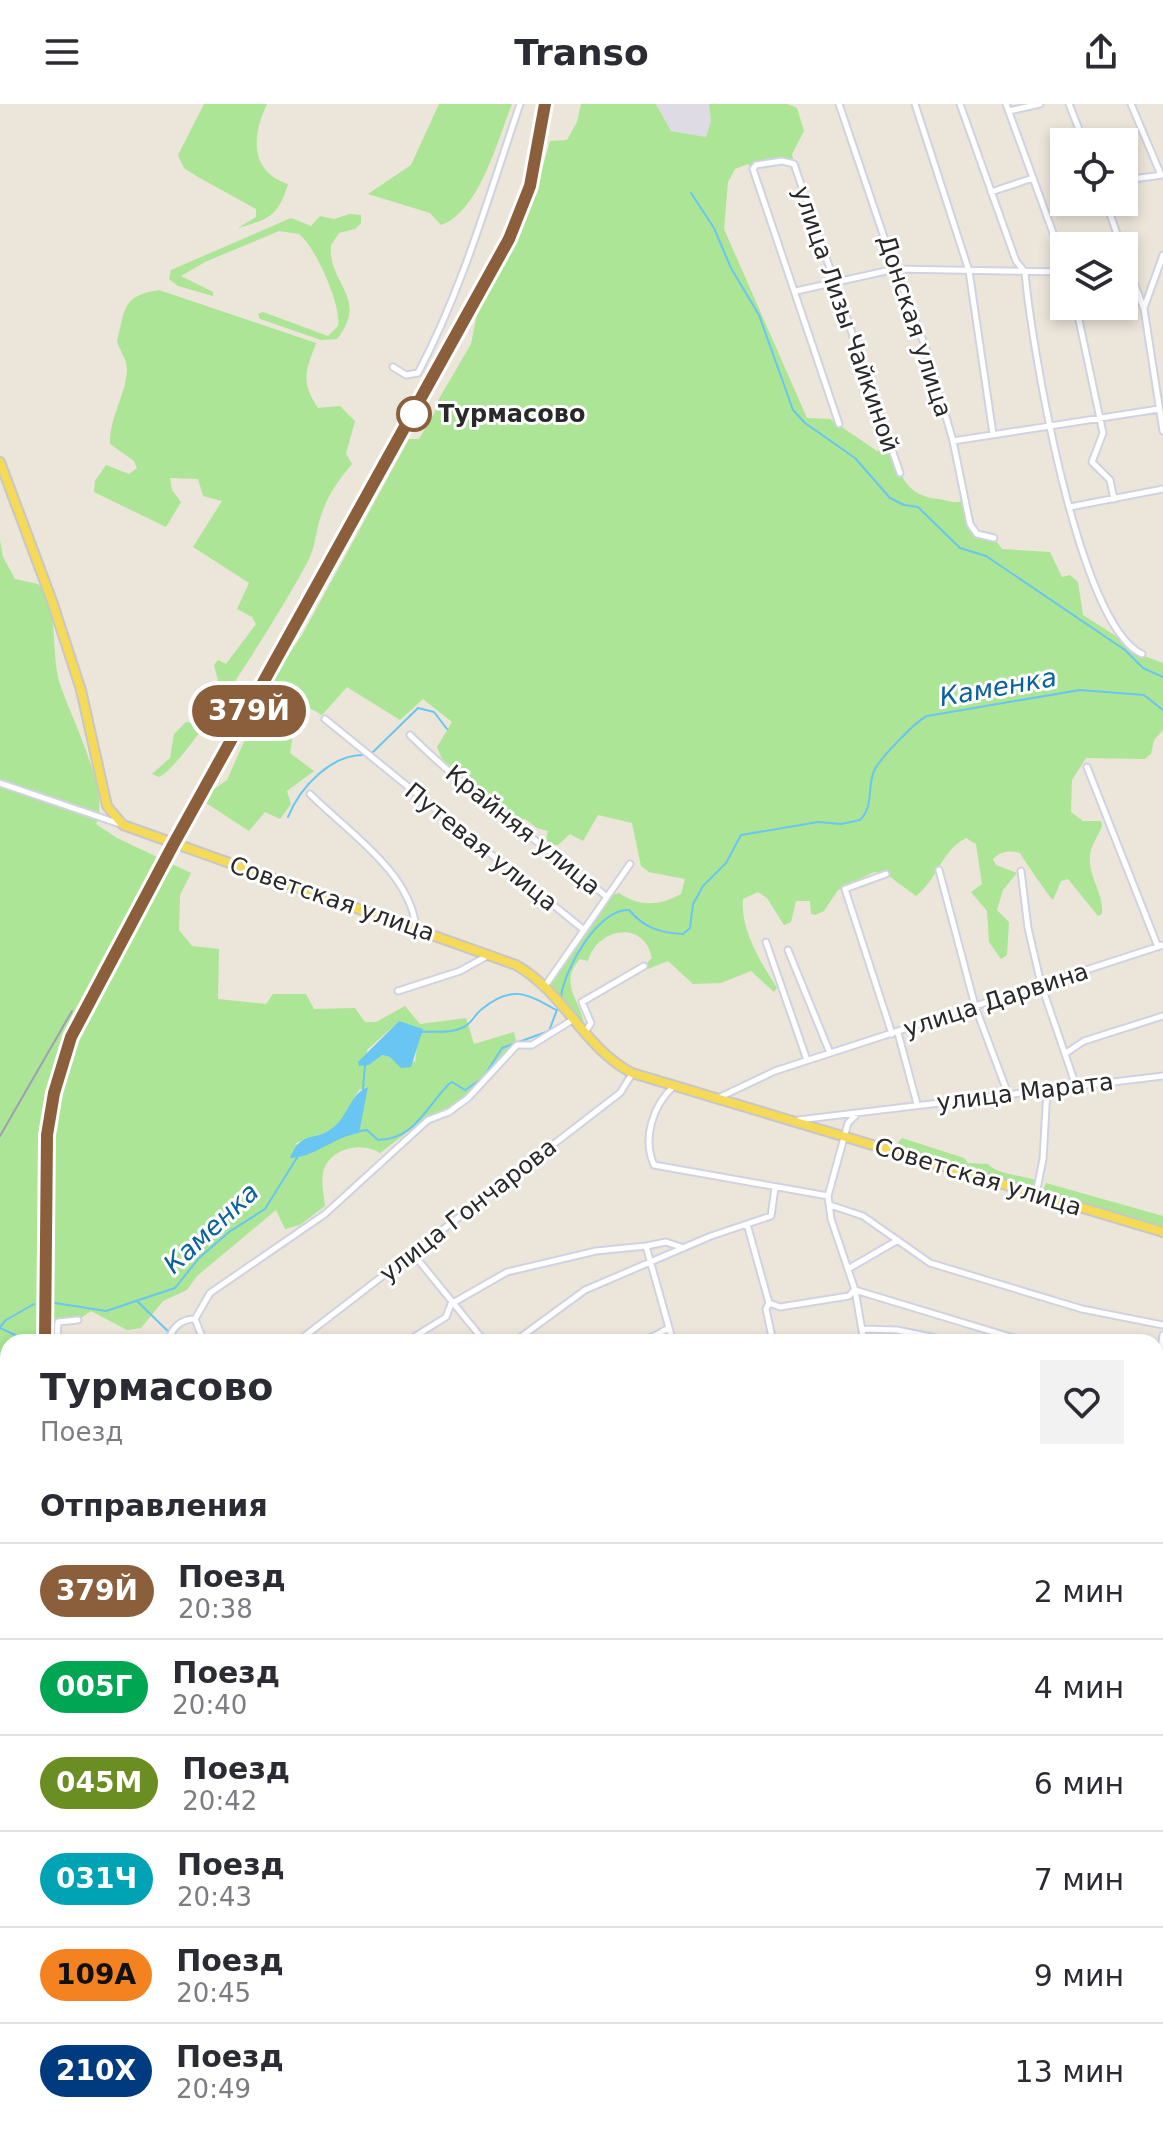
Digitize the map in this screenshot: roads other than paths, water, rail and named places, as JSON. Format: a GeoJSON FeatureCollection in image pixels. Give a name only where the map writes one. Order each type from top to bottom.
{"type":"FeatureCollection","features":[{"type":"Feature","properties":{"kind":"main road"},"geometry":{"type":"LineString","coordinates":[[0,462],[81,690],[107,806],[123,825]]}},
{"type":"Feature","properties":{"kind":"main road","name":"Советская улица"},"geometry":{"type":"LineString","coordinates":[[123,825],[173,845],[416,927],[490,954],[529,973],[545,986],[612,1062],[632,1073],[1163,1232]]}},
{"type":"Feature","properties":{"kind":"street"},"geometry":{"type":"LineString","coordinates":[[393,367],[413,375],[418,373],[429,353],[470,258],[520,104]]}},
{"type":"Feature","properties":{"kind":"street","name":"Донская улица"},"geometry":{"type":"LineString","coordinates":[[839,104],[895,269],[927,351],[953,441],[970,524],[977,534],[994,538]]}},
{"type":"Feature","properties":{"kind":"street"},"geometry":{"type":"LineString","coordinates":[[915,104],[969,271],[993,434]]}},
{"type":"Feature","properties":{"kind":"street"},"geometry":{"type":"LineString","coordinates":[[960,104],[1016,261],[1025,272],[1039,390],[1070,507],[1098,589],[1123,640],[1142,654]]}},
{"type":"Feature","properties":{"kind":"street"},"geometry":{"type":"LineString","coordinates":[[1006,104],[1053,232]]}},
{"type":"Feature","properties":{"kind":"street"},"geometry":{"type":"LineString","coordinates":[[1009,111],[1040,104]]}},
{"type":"Feature","properties":{"kind":"street"},"geometry":{"type":"LineString","coordinates":[[1069,104],[1078,128]]}},
{"type":"Feature","properties":{"kind":"street"},"geometry":{"type":"LineString","coordinates":[[1131,104],[1162,175],[1138,178]]}},
{"type":"Feature","properties":{"kind":"street","name":"улица Лизы Чайкиной"},"geometry":{"type":"LineString","coordinates":[[796,291],[753,169],[782,161],[794,164],[900,473]]}},
{"type":"Feature","properties":{"kind":"street"},"geometry":{"type":"LineString","coordinates":[[991,192],[1033,178]]}},
{"type":"Feature","properties":{"kind":"street"},"geometry":{"type":"LineString","coordinates":[[1144,309],[1163,255]]}},
{"type":"Feature","properties":{"kind":"street"},"geometry":{"type":"LineString","coordinates":[[839,424],[796,291],[834,280],[895,269],[1050,272]]}},
{"type":"Feature","properties":{"kind":"street"},"geometry":{"type":"LineString","coordinates":[[1138,296],[1144,309],[1163,431]]}},
{"type":"Feature","properties":{"kind":"street"},"geometry":{"type":"LineString","coordinates":[[1079,320],[1103,433],[1092,462],[1110,480],[1114,499]]}},
{"type":"Feature","properties":{"kind":"street"},"geometry":{"type":"LineString","coordinates":[[1153,363],[1161,361]]}},
{"type":"Feature","properties":{"kind":"street"},"geometry":{"type":"LineString","coordinates":[[953,441],[1159,409]]}},
{"type":"Feature","properties":{"kind":"street"},"geometry":{"type":"LineString","coordinates":[[1070,507],[1163,489]]}},
{"type":"Feature","properties":{"kind":"street","name":"Путевая улица"},"geometry":{"type":"LineString","coordinates":[[325,719],[584,930]]}},
{"type":"Feature","properties":{"kind":"street","name":"Крайняя улица"},"geometry":{"type":"LineString","coordinates":[[410,735],[494,811],[555,854],[607,897],[630,864]]}},
{"type":"Feature","properties":{"kind":"street"},"geometry":{"type":"LineString","coordinates":[[1087,767],[1161,946]]}},
{"type":"Feature","properties":{"kind":"street"},"geometry":{"type":"LineString","coordinates":[[0,783],[123,825]]}},
{"type":"Feature","properties":{"kind":"street"},"geometry":{"type":"LineString","coordinates":[[310,794],[397,881],[413,909],[416,927]]}},
{"type":"Feature","properties":{"kind":"street"},"geometry":{"type":"LineString","coordinates":[[939,870],[975,1006],[1008,1094]]}},
{"type":"Feature","properties":{"kind":"street"},"geometry":{"type":"LineString","coordinates":[[1021,871],[1028,928],[1041,984],[1076,1086]]}},
{"type":"Feature","properties":{"kind":"street"},"geometry":{"type":"LineString","coordinates":[[886,874],[845,889],[917,1104]]}},
{"type":"Feature","properties":{"kind":"street"},"geometry":{"type":"LineString","coordinates":[[545,986],[607,897]]}},
{"type":"Feature","properties":{"kind":"street"},"geometry":{"type":"LineString","coordinates":[[766,942],[807,1060]]}},
{"type":"Feature","properties":{"kind":"street","name":"улица Дарвина"},"geometry":{"type":"LineString","coordinates":[[717,1098],[807,1060],[1161,946]]}},
{"type":"Feature","properties":{"kind":"street"},"geometry":{"type":"LineString","coordinates":[[788,950],[830,1053]]}},
{"type":"Feature","properties":{"kind":"street","name":"Советская улица"},"geometry":{"type":"LineString","coordinates":[[398,991],[460,971],[490,954]]}},
{"type":"Feature","properties":{"kind":"street"},"geometry":{"type":"LineString","coordinates":[[584,1033],[591,1023],[582,1002],[644,966]]}},
{"type":"Feature","properties":{"kind":"street"},"geometry":{"type":"LineString","coordinates":[[1066,1053],[1084,1041],[1163,1016]]}},
{"type":"Feature","properties":{"kind":"street"},"geometry":{"type":"LineString","coordinates":[[170,1334],[178,1325],[195,1319],[210,1293],[325,1214],[428,1120],[449,1112],[468,1098],[490,1077],[506,1053],[517,1045],[532,1045],[574,1019]]}},
{"type":"Feature","properties":{"kind":"street","name":"улица Гончарова"},"geometry":{"type":"LineString","coordinates":[[307,1334],[620,1093],[632,1073]]}},
{"type":"Feature","properties":{"kind":"street","name":"улица Марата"},"geometry":{"type":"LineString","coordinates":[[888,1108],[1163,1076]]}},
{"type":"Feature","properties":{"kind":"street"},"geometry":{"type":"LineString","coordinates":[[675,1086],[661,1098],[650,1128],[654,1165],[828,1196]]}},
{"type":"Feature","properties":{"kind":"street"},"geometry":{"type":"LineString","coordinates":[[1036,1194],[1043,1159],[1047,1090]]}},
{"type":"Feature","properties":{"kind":"street","name":"Советская улица"},"geometry":{"type":"LineString","coordinates":[[793,1120],[888,1108]]}},
{"type":"Feature","properties":{"kind":"street"},"geometry":{"type":"LineString","coordinates":[[859,1113],[848,1123],[828,1196],[855,1290],[863,1334]]}},
{"type":"Feature","properties":{"kind":"street"},"geometry":{"type":"LineString","coordinates":[[525,1334],[585,1290],[771,1216],[775,1211],[775,1188]]}},
{"type":"Feature","properties":{"kind":"street"},"geometry":{"type":"LineString","coordinates":[[830,1205],[863,1216],[915,1254],[939,1266],[1082,1309],[1163,1325]]}},
{"type":"Feature","properties":{"kind":"street"},"geometry":{"type":"LineString","coordinates":[[747,1224],[769,1303],[766,1309],[771,1334]]}},
{"type":"Feature","properties":{"kind":"street"},"geometry":{"type":"LineString","coordinates":[[848,1269],[898,1240]]}},
{"type":"Feature","properties":{"kind":"street"},"geometry":{"type":"LineString","coordinates":[[419,1334],[446,1317],[451,1304],[507,1272],[596,1251],[666,1242],[685,1248]]}},
{"type":"Feature","properties":{"kind":"street"},"geometry":{"type":"LineString","coordinates":[[646,1246],[671,1334]]}},
{"type":"Feature","properties":{"kind":"street"},"geometry":{"type":"LineString","coordinates":[[419,1247],[419,1261],[478,1334]]}},
{"type":"Feature","properties":{"kind":"street"},"geometry":{"type":"LineString","coordinates":[[769,1303],[780,1307],[849,1296],[855,1290]]}},
{"type":"Feature","properties":{"kind":"street"},"geometry":{"type":"LineString","coordinates":[[855,1290],[1001,1334]]}},
{"type":"Feature","properties":{"kind":"street"},"geometry":{"type":"LineString","coordinates":[[195,1319],[201,1334]]}},
{"type":"Feature","properties":{"kind":"street"},"geometry":{"type":"LineString","coordinates":[[57,1334],[58,1322],[78,1320]]}},
{"type":"Feature","properties":{"kind":"street"},"geometry":{"type":"LineString","coordinates":[[658,1334],[669,1328]]}},
{"type":"Feature","properties":{"kind":"street"},"geometry":{"type":"LineString","coordinates":[[863,1329],[916,1334]]}},
{"type":"Feature","properties":{"kind":"water"},"geometry":{"type":"Polygon","coordinates":[[[399,1021],[423,1029],[411,1067],[401,1068],[390,1057],[382,1055],[369,1065],[359,1066],[358,1062],[399,1021]]]}},
{"type":"Feature","properties":{"kind":"water"},"geometry":{"type":"Polygon","coordinates":[[[368,1087],[359,1133],[307,1155],[290,1158],[299,1143],[335,1126],[358,1094],[368,1087]]]}},
{"type":"Feature","properties":{"kind":"waterway"},"geometry":{"type":"LineString","coordinates":[[691,193],[714,228],[731,268],[759,315],[793,410],[805,423],[855,458],[890,498],[918,507],[960,548],[986,556],[1125,650],[1143,668],[1163,677]]}},
{"type":"Feature","properties":{"kind":"waterway","name":"Каменка"},"geometry":{"type":"LineString","coordinates":[[561,997],[569,972],[584,943],[606,919],[617,912],[629,910],[647,925],[667,932],[683,934],[690,928],[693,904],[703,886],[726,863],[741,835],[818,822],[841,824],[860,820],[869,803],[872,777],[877,765],[907,732],[927,716],[1080,690],[1144,695],[1163,710]]}},
{"type":"Feature","properties":{"kind":"waterway"},"geometry":{"type":"LineString","coordinates":[[372,753],[418,708],[434,712],[447,729]]}},
{"type":"Feature","properties":{"kind":"waterway"},"geometry":{"type":"LineString","coordinates":[[288,817],[300,794],[319,774],[341,760],[366,755]]}},
{"type":"Feature","properties":{"kind":"waterway"},"geometry":{"type":"LineString","coordinates":[[421,1032],[464,1027],[492,1001],[511,994],[536,999],[556,1010]]}},
{"type":"Feature","properties":{"kind":"waterway","name":"Каменка"},"geometry":{"type":"LineString","coordinates":[[360,1131],[367,1130],[378,1140],[401,1134],[418,1121],[449,1084],[452,1082],[465,1090],[483,1078],[502,1048],[549,1031],[558,1007]]}},
{"type":"Feature","properties":{"kind":"waterway"},"geometry":{"type":"LineString","coordinates":[[363,1090],[365,1064]]}},
{"type":"Feature","properties":{"kind":"waterway","name":"Каменка"},"geometry":{"type":"LineString","coordinates":[[55,1303],[106,1311],[175,1288],[199,1258],[229,1232],[265,1209],[298,1156]]}},
{"type":"Feature","properties":{"kind":"waterway"},"geometry":{"type":"LineString","coordinates":[[137,1301],[171,1334]]}},
{"type":"Feature","properties":{"kind":"waterway","name":"Каменка"},"geometry":{"type":"LineString","coordinates":[[0,1327],[6,1320],[34,1304]]}},
{"type":"Feature","properties":{"kind":"waterway","name":"Каменка"},"geometry":{"type":"LineString","coordinates":[[0,1328],[13,1334]]}},
{"type":"Feature","properties":{"kind":"railway"},"geometry":{"type":"LineString","coordinates":[[45,1334],[47,1135],[54,1093],[71,1037],[173,845],[509,239],[530,186],[545,104]]}},
{"type":"Feature","properties":{"kind":"railway"},"geometry":{"type":"LineString","coordinates":[[0,1136],[72,1011]]}},
{"type":"Feature","properties":{"kind":"train","name":"379Й"},"geometry":{"type":"LineString","coordinates":[[45,1334],[47,1135],[54,1093],[71,1037],[173,845],[509,239],[530,186],[545,104]]}},
{"type":"Feature","properties":{"kind":"place","name":"Турмасово"},"geometry":{"type":"Point","coordinates":[414,414]}}]}
